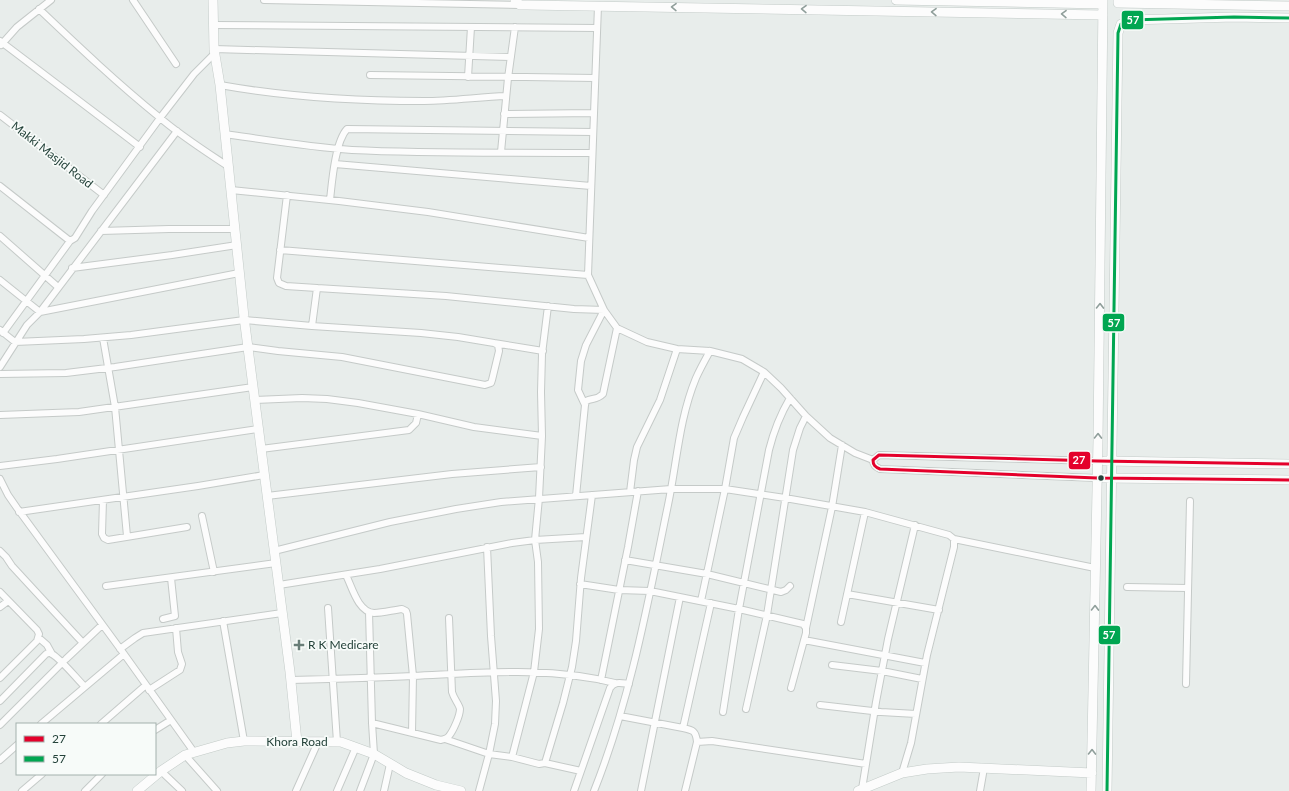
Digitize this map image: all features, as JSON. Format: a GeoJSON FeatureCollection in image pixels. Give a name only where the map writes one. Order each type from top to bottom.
{"type":"FeatureCollection","features":[{"type":"Feature","properties":{"kind":"street"},"geometry":{"type":"LineString","coordinates":[[51,0],[17,27],[1,44],[140,147]]}},
{"type":"Feature","properties":{"kind":"street"},"geometry":{"type":"LineString","coordinates":[[133,0],[176,64]]}},
{"type":"Feature","properties":{"kind":"street"},"geometry":{"type":"LineString","coordinates":[[213,0],[214,51],[220,85],[244,320],[291,680],[297,742]]}},
{"type":"Feature","properties":{"kind":"street"},"geometry":{"type":"LineString","coordinates":[[264,0],[518,2],[598,6],[639,3],[1103,15]]}},
{"type":"Feature","properties":{"kind":"street"},"geometry":{"type":"LineString","coordinates":[[896,0],[1103,2],[1097,478],[1091,791]]}},
{"type":"Feature","properties":{"kind":"street"},"geometry":{"type":"LineString","coordinates":[[1118,0],[1118,3],[1289,6]]}},
{"type":"Feature","properties":{"kind":"street"},"geometry":{"type":"LineString","coordinates":[[970,1],[971,12]]}},
{"type":"Feature","properties":{"kind":"street"},"geometry":{"type":"LineString","coordinates":[[598,6],[588,275],[604,310],[617,328],[647,342],[677,349],[710,351],[742,359],[764,372],[781,388],[806,416],[830,438],[855,453],[873,460]]}},
{"type":"Feature","properties":{"kind":"street"},"geometry":{"type":"LineString","coordinates":[[1262,6],[1262,18]]}},
{"type":"Feature","properties":{"kind":"street"},"geometry":{"type":"LineString","coordinates":[[39,9],[99,65],[160,118],[228,167]]}},
{"type":"Feature","properties":{"kind":"street"},"geometry":{"type":"LineString","coordinates":[[1106,791],[1118,33],[1121,24],[1130,20],[1234,17],[1289,18]]}},
{"type":"Feature","properties":{"kind":"street"},"geometry":{"type":"LineString","coordinates":[[213,25],[597,28]]}},
{"type":"Feature","properties":{"kind":"street"},"geometry":{"type":"LineString","coordinates":[[468,77],[472,27]]}},
{"type":"Feature","properties":{"kind":"street"},"geometry":{"type":"LineString","coordinates":[[501,152],[502,131],[515,27]]}},
{"type":"Feature","properties":{"kind":"street"},"geometry":{"type":"LineString","coordinates":[[214,51],[160,118],[92,211],[75,238],[70,240],[45,276],[2,332],[15,342],[103,338],[244,320],[422,333],[458,337],[542,351]]}},
{"type":"Feature","properties":{"kind":"street"},"geometry":{"type":"LineString","coordinates":[[214,51],[511,57]]}},
{"type":"Feature","properties":{"kind":"street"},"geometry":{"type":"LineString","coordinates":[[370,75],[595,78]]}},
{"type":"Feature","properties":{"kind":"street"},"geometry":{"type":"LineString","coordinates":[[220,85],[248,90],[358,100],[425,101],[506,96]]}},
{"type":"Feature","properties":{"kind":"street"},"geometry":{"type":"LineString","coordinates":[[504,114],[594,113]]}},
{"type":"Feature","properties":{"kind":"street","name":"Makki Masjid Road"},"geometry":{"type":"LineString","coordinates":[[0,115],[104,195]]}},
{"type":"Feature","properties":{"kind":"street"},"geometry":{"type":"LineString","coordinates":[[330,200],[337,149],[344,132],[347,129],[593,132]]}},
{"type":"Feature","properties":{"kind":"street"},"geometry":{"type":"LineString","coordinates":[[0,367],[27,325],[40,312],[177,131]]}},
{"type":"Feature","properties":{"kind":"street"},"geometry":{"type":"LineString","coordinates":[[225,134],[337,149],[401,152],[592,154]]}},
{"type":"Feature","properties":{"kind":"street"},"geometry":{"type":"LineString","coordinates":[[335,164],[591,186]]}},
{"type":"Feature","properties":{"kind":"street"},"geometry":{"type":"LineString","coordinates":[[0,186],[68,240],[70,240]]}},
{"type":"Feature","properties":{"kind":"street"},"geometry":{"type":"LineString","coordinates":[[231,190],[287,195],[435,213],[589,238]]}},
{"type":"Feature","properties":{"kind":"street"},"geometry":{"type":"LineString","coordinates":[[287,195],[276,278],[279,283],[286,286],[446,296],[574,309],[604,310]]}},
{"type":"Feature","properties":{"kind":"street"},"geometry":{"type":"LineString","coordinates":[[101,231],[169,228],[235,229]]}},
{"type":"Feature","properties":{"kind":"street"},"geometry":{"type":"LineString","coordinates":[[0,236],[58,287]]}},
{"type":"Feature","properties":{"kind":"street"},"geometry":{"type":"LineString","coordinates":[[72,268],[237,245]]}},
{"type":"Feature","properties":{"kind":"street"},"geometry":{"type":"LineString","coordinates":[[280,250],[588,275]]}},
{"type":"Feature","properties":{"kind":"street"},"geometry":{"type":"LineString","coordinates":[[0,280],[40,312],[239,273]]}},
{"type":"Feature","properties":{"kind":"street"},"geometry":{"type":"LineString","coordinates":[[312,326],[317,288]]}},
{"type":"Feature","properties":{"kind":"street"},"geometry":{"type":"LineString","coordinates":[[512,757],[534,672],[539,629],[538,562],[534,540],[540,498],[542,436],[540,392],[542,351],[548,306]]}},
{"type":"Feature","properties":{"kind":"street"},"geometry":{"type":"LineString","coordinates":[[585,405],[578,390],[581,361],[586,345],[604,310]]}},
{"type":"Feature","properties":{"kind":"street"},"geometry":{"type":"LineString","coordinates":[[576,496],[585,405],[586,401],[589,399],[597,399],[602,394],[617,328]]}},
{"type":"Feature","properties":{"kind":"street"},"geometry":{"type":"LineString","coordinates":[[103,338],[115,407],[127,536]]}},
{"type":"Feature","properties":{"kind":"street"},"geometry":{"type":"LineString","coordinates":[[0,374],[66,373],[248,347],[342,357],[485,385],[491,383],[499,351],[498,345],[494,343]]}},
{"type":"Feature","properties":{"kind":"street"},"geometry":{"type":"LineString","coordinates":[[630,492],[637,447],[660,400],[677,349]]}},
{"type":"Feature","properties":{"kind":"street"},"geometry":{"type":"LineString","coordinates":[[594,791],[605,763],[620,716],[640,639],[671,489],[682,422],[696,377],[710,351]]}},
{"type":"Feature","properties":{"kind":"street"},"geometry":{"type":"LineString","coordinates":[[701,601],[725,489],[734,438],[742,417],[764,372]]}},
{"type":"Feature","properties":{"kind":"street"},"geometry":{"type":"LineString","coordinates":[[0,415],[79,412],[253,387]]}},
{"type":"Feature","properties":{"kind":"street"},"geometry":{"type":"LineString","coordinates":[[255,400],[302,398],[327,399],[418,414],[474,427],[542,436]]}},
{"type":"Feature","properties":{"kind":"street"},"geometry":{"type":"LineString","coordinates":[[724,712],[739,609],[769,450],[775,428],[790,398]]}},
{"type":"Feature","properties":{"kind":"street"},"geometry":{"type":"LineString","coordinates":[[261,450],[409,430],[416,423],[418,414]]}},
{"type":"Feature","properties":{"kind":"street"},"geometry":{"type":"LineString","coordinates":[[746,709],[767,615],[793,450],[800,428],[806,416]]}},
{"type":"Feature","properties":{"kind":"street"},"geometry":{"type":"LineString","coordinates":[[0,466],[258,429]]}},
{"type":"Feature","properties":{"kind":"street"},"geometry":{"type":"LineString","coordinates":[[791,688],[804,640],[832,507],[842,445]]}},
{"type":"Feature","properties":{"kind":"street"},"geometry":{"type":"LineString","coordinates":[[873,460],[879,456],[1111,462],[1289,464]]}},
{"type":"Feature","properties":{"kind":"street"},"geometry":{"type":"LineString","coordinates":[[873,460],[875,467],[880,469],[1097,478],[1289,480]]}},
{"type":"Feature","properties":{"kind":"street"},"geometry":{"type":"LineString","coordinates":[[267,496],[452,474],[540,467]]}},
{"type":"Feature","properties":{"kind":"street"},"geometry":{"type":"LineString","coordinates":[[19,512],[264,475]]}},
{"type":"Feature","properties":{"kind":"street"},"geometry":{"type":"LineString","coordinates":[[0,479],[19,512],[122,651],[194,752]]}},
{"type":"Feature","properties":{"kind":"street"},"geometry":{"type":"LineString","coordinates":[[274,551],[390,522],[501,502],[671,489],[725,489],[865,512],[949,535],[954,540],[1095,568]]}},
{"type":"Feature","properties":{"kind":"street"},"geometry":{"type":"LineString","coordinates":[[601,680],[638,491]]}},
{"type":"Feature","properties":{"kind":"street"},"geometry":{"type":"LineString","coordinates":[[544,763],[563,703],[570,675],[576,641],[580,584],[592,495]]}},
{"type":"Feature","properties":{"kind":"street"},"geometry":{"type":"LineString","coordinates":[[103,500],[102,534],[104,538],[108,540],[187,527]]}},
{"type":"Feature","properties":{"kind":"street"},"geometry":{"type":"LineString","coordinates":[[1186,684],[1190,501]]}},
{"type":"Feature","properties":{"kind":"street"},"geometry":{"type":"LineString","coordinates":[[841,622],[865,512]]}},
{"type":"Feature","properties":{"kind":"street"},"geometry":{"type":"LineString","coordinates":[[202,516],[214,572]]}},
{"type":"Feature","properties":{"kind":"street"},"geometry":{"type":"LineString","coordinates":[[860,790],[896,602],[915,525]]}},
{"type":"Feature","properties":{"kind":"street"},"geometry":{"type":"LineString","coordinates":[[279,585],[346,575],[453,555],[487,547],[534,540],[586,537]]}},
{"type":"Feature","properties":{"kind":"street"},"geometry":{"type":"LineString","coordinates":[[902,773],[911,743],[925,663],[954,547],[954,540]]}},
{"type":"Feature","properties":{"kind":"street"},"geometry":{"type":"LineString","coordinates":[[479,791],[495,724],[496,700],[491,636],[487,547]]}},
{"type":"Feature","properties":{"kind":"street"},"geometry":{"type":"LineString","coordinates":[[0,551],[82,643]]}},
{"type":"Feature","properties":{"kind":"street"},"geometry":{"type":"LineString","coordinates":[[625,560],[707,574],[781,592],[790,586]]}},
{"type":"Feature","properties":{"kind":"street"},"geometry":{"type":"LineString","coordinates":[[106,586],[276,563]]}},
{"type":"Feature","properties":{"kind":"street"},"geometry":{"type":"LineString","coordinates":[[346,575],[360,605],[364,610],[374,613],[402,609],[406,611],[413,676],[412,733]]}},
{"type":"Feature","properties":{"kind":"street"},"geometry":{"type":"LineString","coordinates":[[163,619],[175,616],[171,578]]}},
{"type":"Feature","properties":{"kind":"street"},"geometry":{"type":"LineString","coordinates":[[580,584],[619,590],[650,591],[767,615],[803,624],[806,628]]}},
{"type":"Feature","properties":{"kind":"street"},"geometry":{"type":"LineString","coordinates":[[1127,587],[1188,588]]}},
{"type":"Feature","properties":{"kind":"street"},"geometry":{"type":"LineString","coordinates":[[0,592],[37,630],[39,638],[47,645],[52,654],[84,687]]}},
{"type":"Feature","properties":{"kind":"street"},"geometry":{"type":"LineString","coordinates":[[847,594],[939,610]]}},
{"type":"Feature","properties":{"kind":"street"},"geometry":{"type":"LineString","coordinates":[[641,791],[680,597]]}},
{"type":"Feature","properties":{"kind":"street"},"geometry":{"type":"LineString","coordinates":[[0,607],[8,601]]}},
{"type":"Feature","properties":{"kind":"street"},"geometry":{"type":"LineString","coordinates":[[683,728],[711,603]]}},
{"type":"Feature","properties":{"kind":"street"},"geometry":{"type":"LineString","coordinates":[[328,608],[337,742]]}},
{"type":"Feature","properties":{"kind":"street"},"geometry":{"type":"LineString","coordinates":[[360,791],[374,754],[369,612]]}},
{"type":"Feature","properties":{"kind":"street"},"geometry":{"type":"LineString","coordinates":[[42,723],[84,687],[135,638],[144,633],[282,613]]}},
{"type":"Feature","properties":{"kind":"street"},"geometry":{"type":"LineString","coordinates":[[445,739],[449,736],[459,717],[460,711],[459,706],[453,698],[449,618]]}},
{"type":"Feature","properties":{"kind":"street"},"geometry":{"type":"LineString","coordinates":[[223,621],[244,741]]}},
{"type":"Feature","properties":{"kind":"street"},"geometry":{"type":"LineString","coordinates":[[0,725],[102,625]]}},
{"type":"Feature","properties":{"kind":"street"},"geometry":{"type":"LineString","coordinates":[[102,723],[148,687],[180,670],[182,667],[177,647],[176,628]]}},
{"type":"Feature","properties":{"kind":"street"},"geometry":{"type":"LineString","coordinates":[[0,678],[39,638]]}},
{"type":"Feature","properties":{"kind":"street"},"geometry":{"type":"LineString","coordinates":[[804,640],[925,663]]}},
{"type":"Feature","properties":{"kind":"street"},"geometry":{"type":"LineString","coordinates":[[0,701],[46,654],[52,654]]}},
{"type":"Feature","properties":{"kind":"street"},"geometry":{"type":"LineString","coordinates":[[832,665],[882,671],[922,679]]}},
{"type":"Feature","properties":{"kind":"street"},"geometry":{"type":"LineString","coordinates":[[291,680],[413,676],[452,673],[534,672],[570,675],[629,684]]}},
{"type":"Feature","properties":{"kind":"street"},"geometry":{"type":"LineString","coordinates":[[574,791],[610,688],[615,683]]}},
{"type":"Feature","properties":{"kind":"street"},"geometry":{"type":"LineString","coordinates":[[820,705],[874,712],[916,714]]}},
{"type":"Feature","properties":{"kind":"street"},"geometry":{"type":"LineString","coordinates":[[620,716],[692,730],[696,735],[697,742],[685,791]]}},
{"type":"Feature","properties":{"kind":"street"},"geometry":{"type":"LineString","coordinates":[[156,729],[171,720]]}},
{"type":"Feature","properties":{"kind":"street"},"geometry":{"type":"LineString","coordinates":[[372,723],[441,740],[445,739],[489,754],[512,757],[539,764],[544,763],[581,771]]}},
{"type":"Feature","properties":{"kind":"street","name":"Khora Road"},"geometry":{"type":"LineString","coordinates":[[137,791],[161,771],[185,756],[227,743],[244,741],[341,742],[374,754],[406,773],[436,785],[461,791]]}},
{"type":"Feature","properties":{"kind":"street"},"geometry":{"type":"LineString","coordinates":[[697,742],[712,741],[866,764]]}},
{"type":"Feature","properties":{"kind":"street"},"geometry":{"type":"LineString","coordinates":[[296,791],[318,742]]}},
{"type":"Feature","properties":{"kind":"street"},"geometry":{"type":"LineString","coordinates":[[0,760],[16,746]]}},
{"type":"Feature","properties":{"kind":"street"},"geometry":{"type":"LineString","coordinates":[[337,791],[356,747]]}},
{"type":"Feature","properties":{"kind":"street"},"geometry":{"type":"LineString","coordinates":[[185,756],[217,791]]}},
{"type":"Feature","properties":{"kind":"street"},"geometry":{"type":"LineString","coordinates":[[384,791],[390,764]]}},
{"type":"Feature","properties":{"kind":"street"},"geometry":{"type":"LineString","coordinates":[[860,790],[902,773],[927,769],[959,767],[1092,773]]}},
{"type":"Feature","properties":{"kind":"street"},"geometry":{"type":"LineString","coordinates":[[980,791],[984,768]]}},
{"type":"Feature","properties":{"kind":"street"},"geometry":{"type":"LineString","coordinates":[[161,771],[182,791]]}},
{"type":"Feature","properties":{"kind":"street"},"geometry":{"type":"LineString","coordinates":[[22,791],[41,775]]}},
{"type":"Feature","properties":{"kind":"street"},"geometry":{"type":"LineString","coordinates":[[85,791],[101,775]]}},
{"type":"Feature","properties":{"kind":"transit line","name":"57"},"geometry":{"type":"LineString","coordinates":[[1107,791],[1118,33],[1121,24],[1130,20],[1234,17],[1289,18]]}},
{"type":"Feature","properties":{"kind":"transit line","name":"27"},"geometry":{"type":"LineString","coordinates":[[1289,464],[1097,461],[879,455],[873,460],[875,466],[880,469],[1097,478],[1289,480]]}},
{"type":"Feature","properties":{"kind":"place","name":"R K Medicare"},"geometry":{"type":"Point","coordinates":[299,645]}}]}
